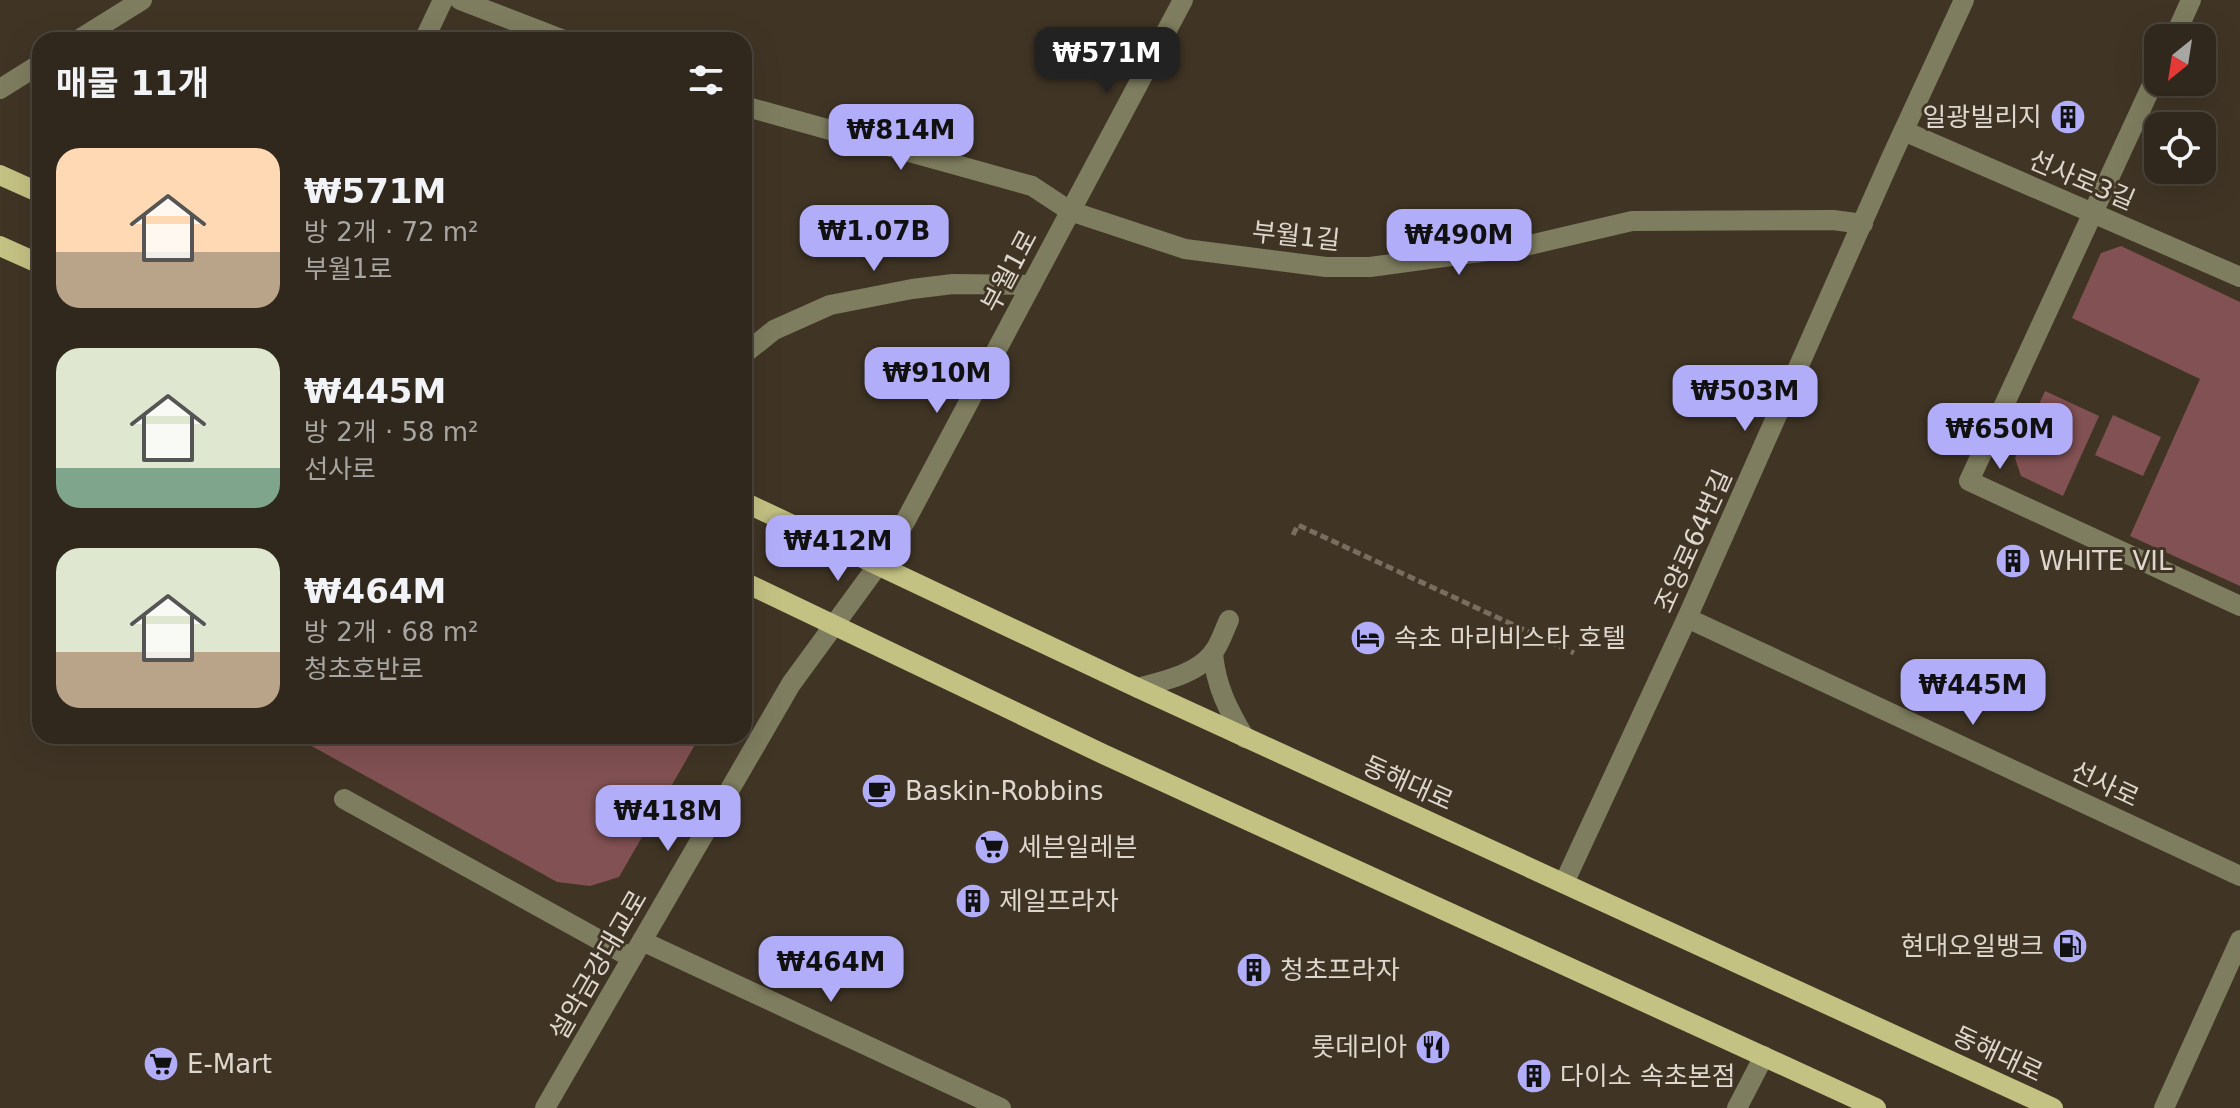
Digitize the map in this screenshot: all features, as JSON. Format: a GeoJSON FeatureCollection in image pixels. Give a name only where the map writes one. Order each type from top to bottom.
{"type":"FeatureCollection","features":[{"type":"Feature","properties":{"kind":"main road"},"geometry":{"type":"LineString","coordinates":[[0,175],[32,189]]}},
{"type":"Feature","properties":{"kind":"main road"},"geometry":{"type":"LineString","coordinates":[[0,246],[32,260]]}},
{"type":"Feature","properties":{"kind":"main road","name":"동해대로"},"geometry":{"type":"LineString","coordinates":[[752,506],[1245,738],[2053,1108]]}},
{"type":"Feature","properties":{"kind":"main road"},"geometry":{"type":"LineString","coordinates":[[752,586],[1130,767],[1876,1108]]}},
{"type":"Feature","properties":{"kind":"street"},"geometry":{"type":"LineString","coordinates":[[91,32],[142,0]]}},
{"type":"Feature","properties":{"kind":"street"},"geometry":{"type":"LineString","coordinates":[[428,32],[443,0]]}},
{"type":"Feature","properties":{"kind":"street"},"geometry":{"type":"LineString","coordinates":[[460,0],[543,32]]}},
{"type":"Feature","properties":{"kind":"street","name":"부월1로"},"geometry":{"type":"LineString","coordinates":[[878,565],[906,520],[1183,0]]}},
{"type":"Feature","properties":{"kind":"street","name":"조양로64번길"},"geometry":{"type":"LineString","coordinates":[[1564,883],[1687,618],[1964,0]]}},
{"type":"Feature","properties":{"kind":"street"},"geometry":{"type":"LineString","coordinates":[[2180,24],[2191,0]]}},
{"type":"Feature","properties":{"kind":"street"},"geometry":{"type":"LineString","coordinates":[[0,89],[32,69]]}},
{"type":"Feature","properties":{"kind":"street"},"geometry":{"type":"LineString","coordinates":[[2147,96],[1969,481],[2240,606]]}},
{"type":"Feature","properties":{"kind":"street","name":"부월1길"},"geometry":{"type":"LineString","coordinates":[[752,108],[1032,186],[1070,211],[1185,249],[1346,268],[1525,246],[1632,221],[1833,220],[1863,224]]}},
{"type":"Feature","properties":{"kind":"street","name":"선사로3길"},"geometry":{"type":"LineString","coordinates":[[1904,131],[2240,277]]}},
{"type":"Feature","properties":{"kind":"street"},"geometry":{"type":"LineString","coordinates":[[752,348],[774,330],[830,305],[953,284],[1031,285]]}},
{"type":"Feature","properties":{"kind":"street","name":"설악금강대교로"},"geometry":{"type":"LineString","coordinates":[[545,1108],[791,684],[878,565]]}},
{"type":"Feature","properties":{"kind":"street","name":"선사로"},"geometry":{"type":"LineString","coordinates":[[1687,618],[2240,876]]}},
{"type":"Feature","properties":{"kind":"street"},"geometry":{"type":"LineString","coordinates":[[1138,688],[1181,675],[1213,654],[1229,620]]}},
{"type":"Feature","properties":{"kind":"street"},"geometry":{"type":"LineString","coordinates":[[1213,654],[1217,681],[1226,707],[1245,738]]}},
{"type":"Feature","properties":{"kind":"street"},"geometry":{"type":"LineString","coordinates":[[344,799],[637,949],[1001,1108]]}},
{"type":"Feature","properties":{"kind":"street"},"geometry":{"type":"LineString","coordinates":[[2164,1108],[2240,940]]}},
{"type":"Feature","properties":{"kind":"street"},"geometry":{"type":"LineString","coordinates":[[1737,1108],[1764,1056]]}},
{"type":"Feature","properties":{"kind":"path"},"geometry":{"type":"LineString","coordinates":[[1293,535],[1298,525],[1574,653]]}},
{"type":"Feature","properties":{"kind":"shaded area"},"geometry":{"type":"Polygon","coordinates":[[[2121,246],[2240,302],[2240,586],[2130,536],[2200,379],[2072,318],[2101,253],[2121,246]]]}},
{"type":"Feature","properties":{"kind":"shaded area"},"geometry":{"type":"Polygon","coordinates":[[[2045,391],[2099,416],[2063,496],[2021,476],[2015,458],[2045,391]]]}},
{"type":"Feature","properties":{"kind":"shaded area"},"geometry":{"type":"Polygon","coordinates":[[[2113,415],[2161,437],[2143,476],[2095,455],[2113,415]]]}},
{"type":"Feature","properties":{"kind":"shaded area"},"geometry":{"type":"Polygon","coordinates":[[[308,744],[695,744],[619,877],[590,886],[557,882],[308,744]]]}},
{"type":"Feature","properties":{"kind":"place","name":"일광빌리지"},"geometry":{"type":"Point","coordinates":[2068,117]}},
{"type":"Feature","properties":{"kind":"place","name":"WHITE VIL"},"geometry":{"type":"Point","coordinates":[2013,561]}},
{"type":"Feature","properties":{"kind":"place","name":"속초 마리비스타 호텔"},"geometry":{"type":"Point","coordinates":[1368,638]}},
{"type":"Feature","properties":{"kind":"place","name":"Baskin-Robbins"},"geometry":{"type":"Point","coordinates":[879,791]}},
{"type":"Feature","properties":{"kind":"place","name":"세븐일레븐"},"geometry":{"type":"Point","coordinates":[992,847]}},
{"type":"Feature","properties":{"kind":"place","name":"제일프라자"},"geometry":{"type":"Point","coordinates":[973,901]}},
{"type":"Feature","properties":{"kind":"place","name":"현대오일뱅크"},"geometry":{"type":"Point","coordinates":[2070,946]}},
{"type":"Feature","properties":{"kind":"place","name":"청초프라자"},"geometry":{"type":"Point","coordinates":[1254,970]}},
{"type":"Feature","properties":{"kind":"place","name":"롯데리아"},"geometry":{"type":"Point","coordinates":[1433,1047]}},
{"type":"Feature","properties":{"kind":"place","name":"E-Mart"},"geometry":{"type":"Point","coordinates":[161,1064]}},
{"type":"Feature","properties":{"kind":"place","name":"다이소 속초본점"},"geometry":{"type":"Point","coordinates":[1534,1076]}}]}
